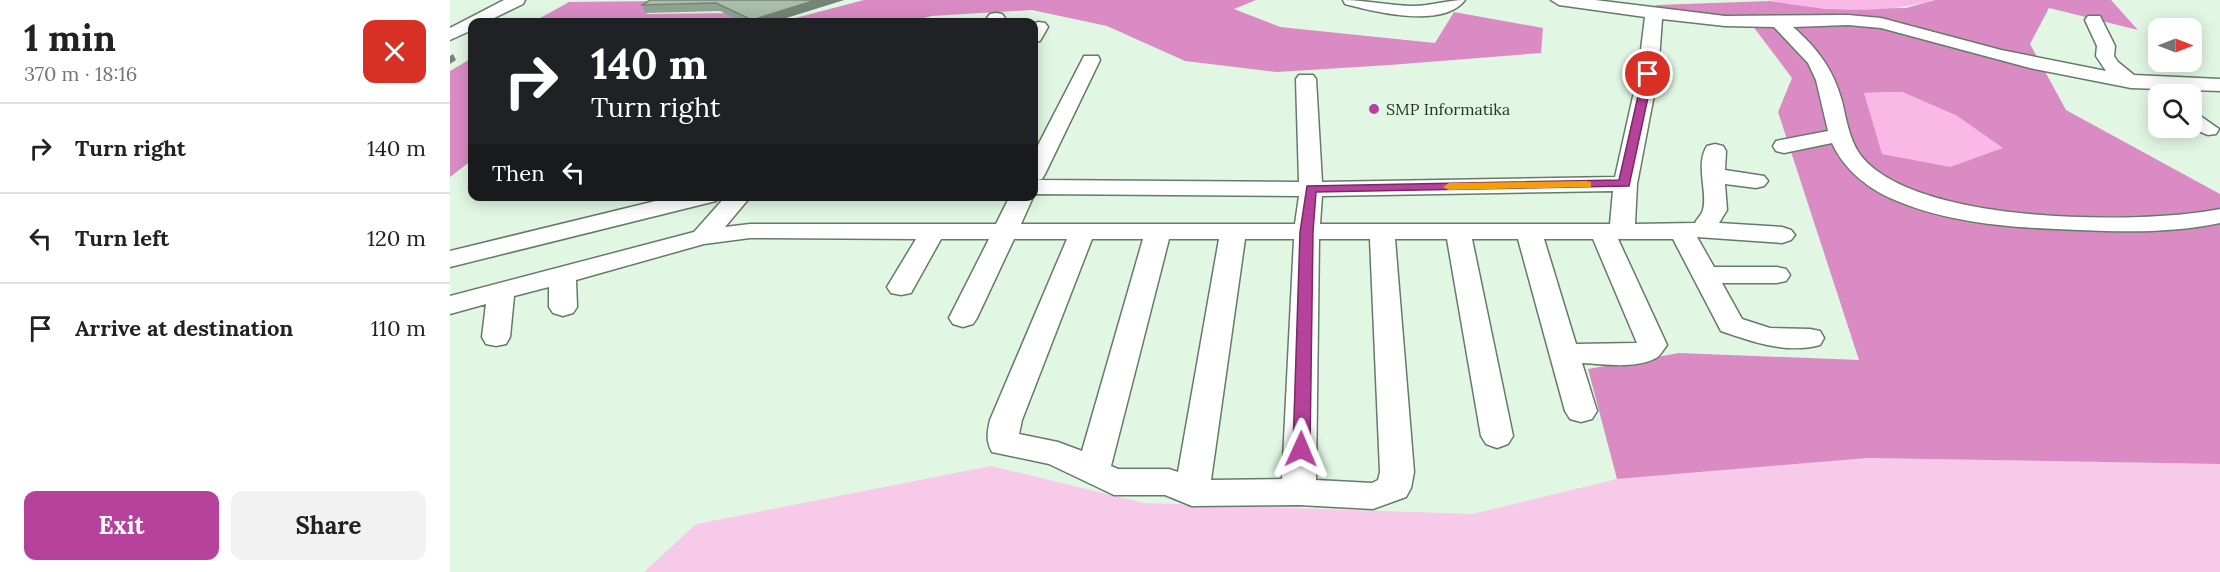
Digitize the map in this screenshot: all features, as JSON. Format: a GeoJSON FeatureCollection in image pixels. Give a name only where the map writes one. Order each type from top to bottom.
{"type":"FeatureCollection","features":[{"type":"Feature","properties":{"kind":"street"},"geometry":{"type":"LineString","coordinates":[[483,18],[517,0]]}},
{"type":"Feature","properties":{"kind":"street"},"geometry":{"type":"LineString","coordinates":[[1351,0],[1397,12],[1431,9],[1456,0]]}},
{"type":"Feature","properties":{"kind":"street"},"geometry":{"type":"LineString","coordinates":[[1558,0],[1602,8],[1628,4],[1654,13],[1747,22],[1848,20],[1883,23],[2037,64],[2131,82],[2215,88]]}},
{"type":"Feature","properties":{"kind":"street"},"geometry":{"type":"LineString","coordinates":[[1563,353],[1622,355],[1646,352],[1652,345],[1612,232],[1648,74],[1654,13]]}},
{"type":"Feature","properties":{"kind":"street"},"geometry":{"type":"LineString","coordinates":[[2094,20],[2106,46],[2105,56],[2111,66],[2148,93]]}},
{"type":"Feature","properties":{"kind":"street"},"geometry":{"type":"LineString","coordinates":[[1778,22],[1821,68],[1835,108],[1838,135],[1853,159],[1876,181],[1899,194],[1981,216],[2024,221],[2147,225],[2220,216]]}},
{"type":"Feature","properties":{"kind":"street"},"geometry":{"type":"LineString","coordinates":[[450,35],[468,26]]}},
{"type":"Feature","properties":{"kind":"street"},"geometry":{"type":"LineString","coordinates":[[1039,153],[1091,60]]}},
{"type":"Feature","properties":{"kind":"street"},"geometry":{"type":"LineString","coordinates":[[1299,492],[1307,232],[1311,189],[1306,79]]}},
{"type":"Feature","properties":{"kind":"street"},"geometry":{"type":"LineString","coordinates":[[1784,146],[1838,135]]}},
{"type":"Feature","properties":{"kind":"street"},"geometry":{"type":"LineString","coordinates":[[1756,181],[1714,163],[1700,224],[1705,275],[1731,325],[1768,337],[1810,338]]}},
{"type":"Feature","properties":{"kind":"street"},"geometry":{"type":"LineString","coordinates":[[1038,187],[1311,189],[1624,184]]}},
{"type":"Feature","properties":{"kind":"street"},"geometry":{"type":"LineString","coordinates":[[450,259],[688,201]]}},
{"type":"Feature","properties":{"kind":"street"},"geometry":{"type":"LineString","coordinates":[[450,305],[562,275],[662,259],[703,237],[735,201]]}},
{"type":"Feature","properties":{"kind":"street"},"geometry":{"type":"LineString","coordinates":[[963,318],[1020,201]]}},
{"type":"Feature","properties":{"kind":"street"},"geometry":{"type":"LineString","coordinates":[[703,237],[750,231],[1612,232],[1700,224],[1778,226]]}},
{"type":"Feature","properties":{"kind":"street"},"geometry":{"type":"LineString","coordinates":[[901,287],[933,231]]}},
{"type":"Feature","properties":{"kind":"street"},"geometry":{"type":"LineString","coordinates":[[1083,231],[1003,434],[1004,444],[1058,454],[1114,482],[1169,482],[1192,493],[1299,492],[1373,496],[1394,488],[1397,472],[1382,232]]}},
{"type":"Feature","properties":{"kind":"street"},"geometry":{"type":"LineString","coordinates":[[1093,472],[1158,232]]}},
{"type":"Feature","properties":{"kind":"street"},"geometry":{"type":"LineString","coordinates":[[1192,493],[1233,232]]}},
{"type":"Feature","properties":{"kind":"street"},"geometry":{"type":"LineString","coordinates":[[1458,232],[1497,436]]}},
{"type":"Feature","properties":{"kind":"street"},"geometry":{"type":"LineString","coordinates":[[1529,232],[1581,411]]}},
{"type":"Feature","properties":{"kind":"street"},"geometry":{"type":"LineString","coordinates":[[562,275],[563,307]]}},
{"type":"Feature","properties":{"kind":"street"},"geometry":{"type":"LineString","coordinates":[[1705,275],[1777,275]]}},
{"type":"Feature","properties":{"kind":"street"},"geometry":{"type":"LineString","coordinates":[[496,337],[501,291]]}},
{"type":"Feature","properties":{"kind":"shaded area"},"geometry":{"type":"Polygon","coordinates":[[[864,0],[1256,0],[1234,9],[1280,27],[1435,43],[1454,12],[1543,28],[1541,53],[1277,72],[1185,61],[1107,26],[1032,10],[924,18],[795,18],[864,0]]]}},
{"type":"Feature","properties":{"kind":"shaded area"},"geometry":{"type":"Polygon","coordinates":[[[1768,0],[1934,0],[1893,8],[1851,10],[1809,7],[1768,0]]]}},
{"type":"Feature","properties":{"kind":"shaded area"},"geometry":{"type":"Polygon","coordinates":[[[1935,0],[2111,0],[2138,30],[2049,8],[2030,44],[2066,110],[2220,194],[2220,464],[1868,458],[1617,479],[1588,369],[1679,353],[1859,360],[1778,112],[1792,78],[1752,25],[1640,12],[1657,5],[1770,1],[1827,9],[1906,8],[1935,0]],[[1902,92],[1864,93],[2002,148],[1957,116],[1902,92]]]}},
{"type":"Feature","properties":{"kind":"shaded area"},"geometry":{"type":"Polygon","coordinates":[[[663,1],[646,14],[737,13],[745,18],[540,18],[569,2],[663,1]]]}},
{"type":"Feature","properties":{"kind":"shaded area"},"geometry":{"type":"Polygon","coordinates":[[[468,60],[468,163],[450,177],[450,71],[468,60]]]}},
{"type":"Feature","properties":{"kind":"shaded area"},"geometry":{"type":"Polygon","coordinates":[[[1902,92],[1957,116],[2003,148],[1950,167],[1882,154],[1864,93],[1902,92]]]}},
{"type":"Feature","properties":{"kind":"shaded area"},"geometry":{"type":"Polygon","coordinates":[[[1868,458],[2220,464],[2220,572],[644,572],[696,524],[991,466],[1144,503],[1472,514],[1617,479],[1868,458]]]}},
{"type":"Feature","properties":{"kind":"building"},"geometry":{"type":"Polygon","coordinates":[[[650,0],[816,0],[758,18],[748,18],[716,3],[642,5],[650,0]]]}},
{"type":"Feature","properties":{"kind":"slow traffic"},"geometry":{"type":"LineString","coordinates":[[1449,187],[1586,184]]}},
{"type":"Feature","properties":{"kind":"place","name":"SMP Informatika"},"geometry":{"type":"Point","coordinates":[1374,109]}},
{"type":"Feature","properties":{"kind":"route"},"geometry":{"type":"LineString","coordinates":[[1301,449],[1307,232],[1311,189],[1624,184],[1648,74]]}}]}
